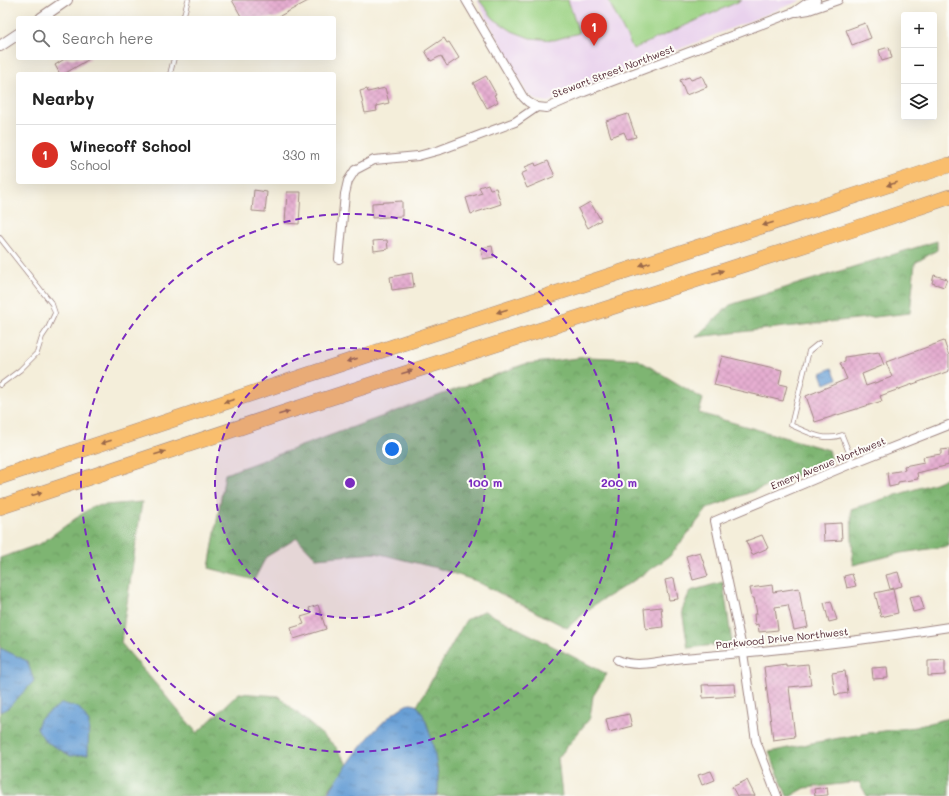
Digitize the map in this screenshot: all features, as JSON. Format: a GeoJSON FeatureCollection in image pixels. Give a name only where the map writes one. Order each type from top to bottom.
{"type":"FeatureCollection","features":[{"type":"Feature","properties":{"kind":"highway"},"geometry":{"type":"LineString","coordinates":[[0,477],[408,341],[929,172],[949,164]]}},
{"type":"Feature","properties":{"kind":"highway"},"geometry":{"type":"LineString","coordinates":[[0,506],[304,406],[858,228],[949,197]]}},
{"type":"Feature","properties":{"kind":"highway"},"geometry":{"type":"LineString","coordinates":[[858,228],[949,204]]}},
{"type":"Feature","properties":{"kind":"street"},"geometry":{"type":"LineString","coordinates":[[44,16],[67,0]]}},
{"type":"Feature","properties":{"kind":"street"},"geometry":{"type":"LineString","coordinates":[[339,259],[344,194],[351,174],[355,170],[367,162],[374,160],[418,156],[440,150],[515,122],[537,107],[528,102],[524,97],[466,0]]}},
{"type":"Feature","properties":{"kind":"street","name":"Stewart Street Northwest"},"geometry":{"type":"LineString","coordinates":[[794,12],[807,3],[816,0]]}},
{"type":"Feature","properties":{"kind":"street","name":"Stewart Street Northwest"},"geometry":{"type":"LineString","coordinates":[[537,107],[547,108],[591,89],[794,12],[809,10],[838,0]]}},
{"type":"Feature","properties":{"kind":"street"},"geometry":{"type":"LineString","coordinates":[[0,46],[16,35]]}},
{"type":"Feature","properties":{"kind":"street","name":"Emery Avenue Northwest"},"geometry":{"type":"LineString","coordinates":[[743,653],[715,521],[853,463],[949,425]]}},
{"type":"Feature","properties":{"kind":"street","name":"Parkwood Drive Northwest"},"geometry":{"type":"LineString","coordinates":[[618,660],[626,664],[637,664],[884,637],[949,627]]}},
{"type":"Feature","properties":{"kind":"street"},"geometry":{"type":"LineString","coordinates":[[743,653],[756,741],[777,796]]}},
{"type":"Feature","properties":{"kind":"lane"},"geometry":{"type":"LineString","coordinates":[[184,16],[188,0]]}},
{"type":"Feature","properties":{"kind":"lane"},"geometry":{"type":"LineString","coordinates":[[170,72],[174,60]]}},
{"type":"Feature","properties":{"kind":"lane"},"geometry":{"type":"LineString","coordinates":[[0,238],[52,304],[55,313],[42,337],[37,353],[20,370],[0,385]]}},
{"type":"Feature","properties":{"kind":"lane"},"geometry":{"type":"LineString","coordinates":[[820,343],[809,351],[791,425],[819,437],[835,438],[842,435],[853,463]]}},
{"type":"Feature","properties":{"kind":"shaded area"},"geometry":{"type":"Polygon","coordinates":[[[477,0],[802,0],[548,102],[536,100],[527,93],[477,0]]]}},
{"type":"Feature","properties":{"kind":"green space"},"geometry":{"type":"Polygon","coordinates":[[[479,0],[568,0],[579,33],[554,40],[530,38],[512,31],[494,19],[479,0]]]}},
{"type":"Feature","properties":{"kind":"green space"},"geometry":{"type":"Polygon","coordinates":[[[608,0],[742,0],[633,49],[608,0]]]}},
{"type":"Feature","properties":{"kind":"green space"},"geometry":{"type":"Polygon","coordinates":[[[937,241],[937,250],[915,263],[910,313],[696,337],[730,305],[937,241]]]}},
{"type":"Feature","properties":{"kind":"green space"},"geometry":{"type":"Polygon","coordinates":[[[587,357],[637,359],[703,399],[699,413],[829,450],[832,462],[708,508],[670,556],[594,605],[567,628],[476,581],[437,568],[376,553],[316,558],[297,538],[266,557],[254,580],[209,568],[225,474],[525,364],[587,357]]]}},
{"type":"Feature","properties":{"kind":"green space"},"geometry":{"type":"Polygon","coordinates":[[[949,477],[949,546],[901,553],[853,565],[851,509],[935,483],[949,477]]]}},
{"type":"Feature","properties":{"kind":"green space"},"geometry":{"type":"Polygon","coordinates":[[[142,502],[121,643],[197,733],[239,693],[278,696],[335,746],[348,765],[324,796],[0,796],[0,558],[40,544],[93,506],[142,502]]]}},
{"type":"Feature","properties":{"kind":"green space"},"geometry":{"type":"Polygon","coordinates":[[[723,582],[732,643],[688,648],[682,610],[690,591],[723,582]]]}},
{"type":"Feature","properties":{"kind":"green space"},"geometry":{"type":"Polygon","coordinates":[[[484,611],[607,674],[593,696],[590,718],[558,758],[562,796],[437,796],[438,773],[426,722],[417,706],[466,620],[484,611]]]}},
{"type":"Feature","properties":{"kind":"green space"},"geometry":{"type":"Polygon","coordinates":[[[949,718],[949,796],[867,796],[859,782],[805,788],[791,796],[787,796],[769,752],[868,733],[915,727],[949,718]]]}},
{"type":"Feature","properties":{"kind":"water"},"geometry":{"type":"Polygon","coordinates":[[[832,368],[837,379],[825,384],[821,373],[832,368]]]}},
{"type":"Feature","properties":{"kind":"water"},"geometry":{"type":"Polygon","coordinates":[[[0,648],[27,661],[34,681],[8,708],[0,712],[0,648]]]}},
{"type":"Feature","properties":{"kind":"water"},"geometry":{"type":"Polygon","coordinates":[[[62,703],[79,708],[89,722],[88,754],[71,756],[45,741],[37,728],[40,719],[62,703]]]}},
{"type":"Feature","properties":{"kind":"water"},"geometry":{"type":"Polygon","coordinates":[[[408,704],[416,705],[422,713],[430,735],[434,749],[438,776],[437,796],[326,796],[352,758],[373,732],[384,721],[408,704]]]}},
{"type":"Feature","properties":{"kind":"building"},"geometry":{"type":"Polygon","coordinates":[[[232,0],[310,0],[280,16],[241,16],[232,0]]]}},
{"type":"Feature","properties":{"kind":"building"},"geometry":{"type":"Polygon","coordinates":[[[865,23],[871,38],[852,45],[846,30],[865,23]]]}},
{"type":"Feature","properties":{"kind":"building"},"geometry":{"type":"Polygon","coordinates":[[[444,38],[447,43],[449,42],[459,58],[447,66],[441,56],[431,61],[425,51],[444,38]]]}},
{"type":"Feature","properties":{"kind":"building"},"geometry":{"type":"Polygon","coordinates":[[[889,47],[892,58],[882,61],[879,50],[889,47]]]}},
{"type":"Feature","properties":{"kind":"building"},"geometry":{"type":"Polygon","coordinates":[[[63,60],[88,60],[67,72],[59,72],[55,65],[63,60]]]}},
{"type":"Feature","properties":{"kind":"building"},"geometry":{"type":"Polygon","coordinates":[[[486,76],[496,94],[494,95],[498,102],[487,108],[473,83],[486,76]]]}},
{"type":"Feature","properties":{"kind":"building"},"geometry":{"type":"Polygon","coordinates":[[[702,76],[707,87],[686,95],[680,80],[689,77],[691,80],[702,76]]]}},
{"type":"Feature","properties":{"kind":"building"},"geometry":{"type":"Polygon","coordinates":[[[385,88],[389,103],[376,106],[377,111],[365,113],[360,91],[367,89],[368,92],[385,88]]]}},
{"type":"Feature","properties":{"kind":"building"},"geometry":{"type":"Polygon","coordinates":[[[628,114],[636,137],[627,139],[624,132],[611,137],[606,121],[628,114]]]}},
{"type":"Feature","properties":{"kind":"building"},"geometry":{"type":"Polygon","coordinates":[[[548,161],[555,176],[527,188],[521,174],[527,171],[525,167],[535,163],[536,166],[548,161]]]}},
{"type":"Feature","properties":{"kind":"building"},"geometry":{"type":"Polygon","coordinates":[[[488,184],[490,189],[496,188],[501,204],[471,214],[466,198],[482,193],[479,187],[488,184]]]}},
{"type":"Feature","properties":{"kind":"building"},"geometry":{"type":"Polygon","coordinates":[[[254,190],[267,192],[265,212],[252,211],[254,190]]]}},
{"type":"Feature","properties":{"kind":"building"},"geometry":{"type":"Polygon","coordinates":[[[287,192],[301,192],[299,224],[285,223],[287,192]]]}},
{"type":"Feature","properties":{"kind":"building"},"geometry":{"type":"Polygon","coordinates":[[[402,201],[402,216],[372,218],[372,203],[402,201]]]}},
{"type":"Feature","properties":{"kind":"building"},"geometry":{"type":"Polygon","coordinates":[[[590,202],[601,220],[588,228],[578,209],[590,202]]]}},
{"type":"Feature","properties":{"kind":"building"},"geometry":{"type":"Polygon","coordinates":[[[387,240],[388,249],[374,251],[373,241],[387,240]]]}},
{"type":"Feature","properties":{"kind":"building"},"geometry":{"type":"Polygon","coordinates":[[[492,246],[494,257],[483,259],[481,248],[492,246]]]}},
{"type":"Feature","properties":{"kind":"building"},"geometry":{"type":"Polygon","coordinates":[[[412,273],[414,287],[392,290],[390,277],[412,273]]]}},
{"type":"Feature","properties":{"kind":"building"},"geometry":{"type":"Polygon","coordinates":[[[934,275],[947,279],[944,287],[932,283],[934,275]]]}},
{"type":"Feature","properties":{"kind":"building"},"geometry":{"type":"Polygon","coordinates":[[[944,341],[949,356],[949,371],[880,396],[882,401],[815,422],[806,396],[847,379],[840,363],[845,362],[845,357],[879,352],[884,365],[862,374],[866,386],[892,377],[886,362],[944,341]]]}},
{"type":"Feature","properties":{"kind":"building"},"geometry":{"type":"Polygon","coordinates":[[[722,356],[782,370],[779,384],[787,386],[783,401],[714,385],[722,356]]]}},
{"type":"Feature","properties":{"kind":"building"},"geometry":{"type":"Polygon","coordinates":[[[949,449],[949,465],[917,473],[918,479],[898,482],[898,485],[889,487],[887,473],[905,470],[904,466],[924,462],[923,457],[941,454],[941,450],[949,449]]]}},
{"type":"Feature","properties":{"kind":"building"},"geometry":{"type":"Polygon","coordinates":[[[841,523],[842,540],[824,541],[823,524],[841,523]]]}},
{"type":"Feature","properties":{"kind":"building"},"geometry":{"type":"Polygon","coordinates":[[[762,535],[768,548],[752,555],[746,541],[762,535]]]}},
{"type":"Feature","properties":{"kind":"building"},"geometry":{"type":"Polygon","coordinates":[[[700,552],[708,576],[693,580],[686,556],[700,552]]]}},
{"type":"Feature","properties":{"kind":"building"},"geometry":{"type":"Polygon","coordinates":[[[898,572],[902,586],[890,589],[886,575],[898,572]]]}},
{"type":"Feature","properties":{"kind":"building"},"geometry":{"type":"Polygon","coordinates":[[[852,574],[856,586],[847,588],[844,576],[852,574]]]}},
{"type":"Feature","properties":{"kind":"building"},"geometry":{"type":"Polygon","coordinates":[[[674,578],[678,599],[669,600],[665,580],[674,578]]]}},
{"type":"Feature","properties":{"kind":"building"},"geometry":{"type":"Polygon","coordinates":[[[772,585],[773,592],[799,588],[803,613],[805,612],[808,627],[794,630],[788,605],[775,607],[778,630],[759,632],[758,624],[755,625],[754,614],[757,614],[754,598],[752,598],[750,588],[772,585]]]}},
{"type":"Feature","properties":{"kind":"building"},"geometry":{"type":"Polygon","coordinates":[[[893,589],[898,613],[881,617],[875,593],[893,589]]]}},
{"type":"Feature","properties":{"kind":"building"},"geometry":{"type":"Polygon","coordinates":[[[920,595],[924,609],[913,612],[909,597],[920,595]]]}},
{"type":"Feature","properties":{"kind":"building"},"geometry":{"type":"Polygon","coordinates":[[[831,601],[837,620],[829,622],[824,603],[831,601]]]}},
{"type":"Feature","properties":{"kind":"building"},"geometry":{"type":"Polygon","coordinates":[[[318,605],[326,629],[294,639],[291,628],[304,624],[301,617],[311,614],[309,608],[318,605]]]}},
{"type":"Feature","properties":{"kind":"building"},"geometry":{"type":"Polygon","coordinates":[[[661,607],[663,627],[646,629],[644,609],[661,607]]]}},
{"type":"Feature","properties":{"kind":"building"},"geometry":{"type":"Polygon","coordinates":[[[945,660],[945,675],[928,676],[928,661],[945,660]]]}},
{"type":"Feature","properties":{"kind":"building"},"geometry":{"type":"Polygon","coordinates":[[[786,664],[786,666],[808,664],[811,685],[789,687],[795,737],[773,740],[764,667],[786,664]]]}},
{"type":"Feature","properties":{"kind":"building"},"geometry":{"type":"Polygon","coordinates":[[[887,667],[888,678],[873,679],[872,668],[887,667]]]}},
{"type":"Feature","properties":{"kind":"building"},"geometry":{"type":"Polygon","coordinates":[[[845,671],[848,693],[835,695],[832,673],[845,671]]]}},
{"type":"Feature","properties":{"kind":"building"},"geometry":{"type":"Polygon","coordinates":[[[735,684],[736,696],[703,698],[702,685],[735,684]]]}},
{"type":"Feature","properties":{"kind":"building"},"geometry":{"type":"Polygon","coordinates":[[[629,714],[632,726],[609,732],[606,719],[629,714]]]}},
{"type":"Feature","properties":{"kind":"building"},"geometry":{"type":"Polygon","coordinates":[[[711,771],[715,780],[702,785],[698,775],[711,771]]]}},
{"type":"Feature","properties":{"kind":"building"},"geometry":{"type":"Polygon","coordinates":[[[747,780],[755,796],[737,796],[732,787],[747,780]]]}},
{"type":"Feature","properties":{"kind":"building"},"geometry":{"type":"Polygon","coordinates":[[[827,787],[828,795],[815,796],[814,789],[827,787]]]}},
{"type":"Feature","properties":{"kind":"place","name":"Winecoff School"},"geometry":{"type":"Point","coordinates":[594,46]}}]}
